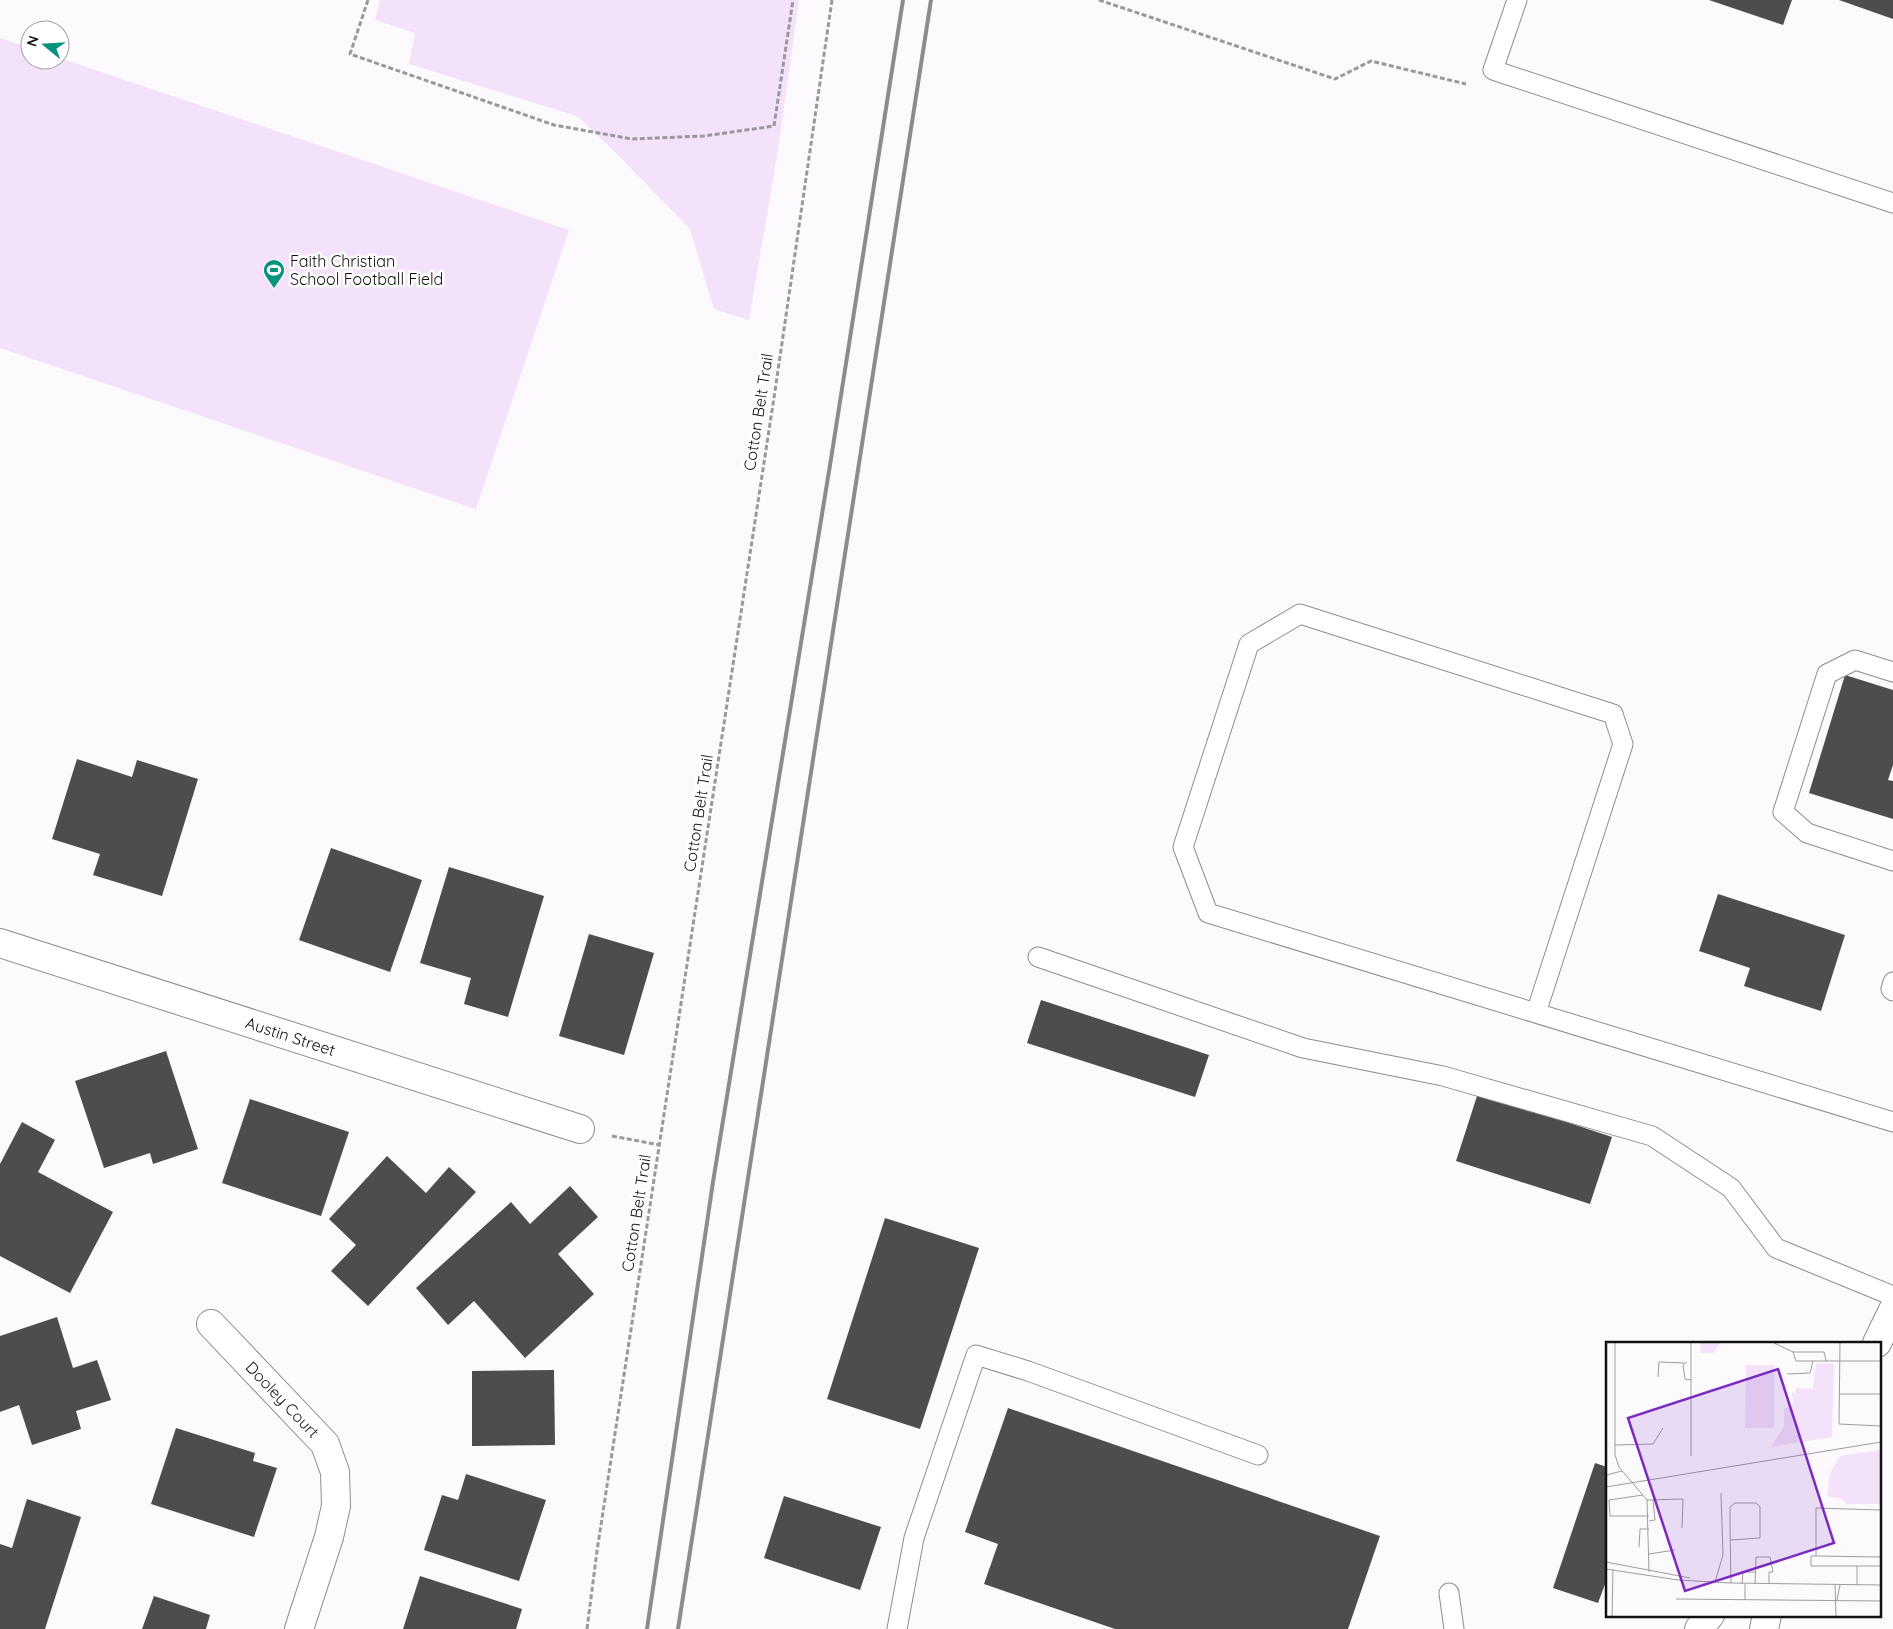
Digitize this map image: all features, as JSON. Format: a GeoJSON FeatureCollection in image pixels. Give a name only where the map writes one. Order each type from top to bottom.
{"type":"FeatureCollection","features":[{"type":"Feature","properties":{"kind":"street","name":"Austin Street"},"geometry":{"type":"LineString","coordinates":[[0,943],[580,1130]]}},
{"type":"Feature","properties":{"kind":"street"},"geometry":{"type":"LineString","coordinates":[[1877,1342],[1893,1310]]}},
{"type":"Feature","properties":{"kind":"street","name":"Dooley Court"},"geometry":{"type":"LineString","coordinates":[[211,1324],[324,1444],[335,1472],[336,1506],[329,1537],[300,1629]]}},
{"type":"Feature","properties":{"kind":"street"},"geometry":{"type":"LineString","coordinates":[[1699,1629],[1709,1616]]}},
{"type":"Feature","properties":{"kind":"street"},"geometry":{"type":"LineString","coordinates":[[1764,1629],[1767,1616]]}},
{"type":"Feature","properties":{"kind":"lane"},"geometry":{"type":"LineString","coordinates":[[1517,0],[1493,70],[1893,203]]}},
{"type":"Feature","properties":{"kind":"lane"},"geometry":{"type":"LineString","coordinates":[[1536,1013],[1623,744],[1613,714],[1300,614],[1249,644],[1183,847],[1208,913],[1893,1122]]}},
{"type":"Feature","properties":{"kind":"lane"},"geometry":{"type":"LineString","coordinates":[[1893,672],[1855,660],[1827,674],[1783,812],[1807,833],[1893,861]]}},
{"type":"Feature","properties":{"kind":"lane"},"geometry":{"type":"LineString","coordinates":[[1038,957],[1303,1048],[1442,1076],[1652,1136],[1731,1188],[1776,1248],[1893,1296]]}},
{"type":"Feature","properties":{"kind":"lane"},"geometry":{"type":"LineString","coordinates":[[1893,982],[1891,989],[1893,990]]}},
{"type":"Feature","properties":{"kind":"lane"},"geometry":{"type":"LineString","coordinates":[[897,1629],[914,1538],[976,1355],[1028,1371],[1258,1455]]}},
{"type":"Feature","properties":{"kind":"lane"},"geometry":{"type":"LineString","coordinates":[[1449,1593],[1454,1629]]}},
{"type":"Feature","properties":{"kind":"path"},"geometry":{"type":"LineString","coordinates":[[368,0],[350,54],[554,125],[632,139],[704,136],[774,126],[793,0]]}},
{"type":"Feature","properties":{"kind":"path","name":"Cotton Belt Trail"},"geometry":{"type":"LineString","coordinates":[[587,1629],[597,1550],[776,381],[832,0]]}},
{"type":"Feature","properties":{"kind":"path"},"geometry":{"type":"LineString","coordinates":[[1099,0],[1335,79],[1371,61],[1468,84],[1493,70]]}},
{"type":"Feature","properties":{"kind":"path"},"geometry":{"type":"LineString","coordinates":[[580,1130],[660,1145]]}},
{"type":"Feature","properties":{"kind":"shaded area"},"geometry":{"type":"Polygon","coordinates":[[[380,0],[799,0],[778,150],[749,320],[714,309],[690,229],[577,116],[409,64],[415,33],[375,20],[380,0]]]}},
{"type":"Feature","properties":{"kind":"shaded area","name":"Faith Christian School Football Field"},"geometry":{"type":"Polygon","coordinates":[[[0,38],[20,45],[20,70],[70,70],[70,61],[569,230],[476,509],[0,348],[0,38]]]}},
{"type":"Feature","properties":{"kind":"building"},"geometry":{"type":"Polygon","coordinates":[[[1709,0],[1792,0],[1783,25],[1709,0]]]}},
{"type":"Feature","properties":{"kind":"building"},"geometry":{"type":"Polygon","coordinates":[[[1839,0],[1893,0],[1893,19],[1839,0]]]}},
{"type":"Feature","properties":{"kind":"building"},"geometry":{"type":"Polygon","coordinates":[[[1845,675],[1893,690],[1893,765],[1888,780],[1893,781],[1893,819],[1809,793],[1845,675]]]}},
{"type":"Feature","properties":{"kind":"building"},"geometry":{"type":"Polygon","coordinates":[[[77,759],[132,777],[137,760],[198,779],[162,896],[93,875],[100,854],[52,839],[77,759]]]}},
{"type":"Feature","properties":{"kind":"building"},"geometry":{"type":"Polygon","coordinates":[[[331,848],[422,880],[390,972],[299,940],[331,848]]]}},
{"type":"Feature","properties":{"kind":"building"},"geometry":{"type":"Polygon","coordinates":[[[449,867],[544,896],[508,1017],[464,1004],[471,978],[420,963],[449,867]]]}},
{"type":"Feature","properties":{"kind":"building"},"geometry":{"type":"Polygon","coordinates":[[[1718,894],[1845,935],[1821,1011],[1744,986],[1750,968],[1699,951],[1718,894]]]}},
{"type":"Feature","properties":{"kind":"building"},"geometry":{"type":"Polygon","coordinates":[[[589,934],[654,953],[624,1055],[559,1036],[589,934]]]}},
{"type":"Feature","properties":{"kind":"building"},"geometry":{"type":"Polygon","coordinates":[[[1041,1000],[1209,1055],[1195,1097],[1027,1043],[1041,1000]]]}},
{"type":"Feature","properties":{"kind":"building"},"geometry":{"type":"Polygon","coordinates":[[[166,1051],[198,1149],[153,1164],[150,1153],[104,1168],[75,1081],[166,1051]]]}},
{"type":"Feature","properties":{"kind":"building"},"geometry":{"type":"Polygon","coordinates":[[[1478,1093],[1612,1137],[1590,1204],[1456,1161],[1478,1093]]]}},
{"type":"Feature","properties":{"kind":"building"},"geometry":{"type":"Polygon","coordinates":[[[250,1099],[349,1132],[321,1216],[222,1183],[250,1099]]]}},
{"type":"Feature","properties":{"kind":"building"},"geometry":{"type":"Polygon","coordinates":[[[22,1122],[55,1140],[38,1172],[113,1212],[70,1293],[0,1256],[0,1164],[22,1122]]]}},
{"type":"Feature","properties":{"kind":"building"},"geometry":{"type":"Polygon","coordinates":[[[387,1156],[426,1193],[449,1167],[476,1192],[368,1306],[331,1271],[356,1245],[329,1219],[387,1156]]]}},
{"type":"Feature","properties":{"kind":"building"},"geometry":{"type":"Polygon","coordinates":[[[570,1186],[598,1217],[558,1254],[594,1294],[525,1358],[474,1301],[448,1325],[416,1288],[511,1202],[530,1224],[570,1186]]]}},
{"type":"Feature","properties":{"kind":"building"},"geometry":{"type":"Polygon","coordinates":[[[885,1218],[979,1248],[920,1429],[827,1399],[885,1218]]]}},
{"type":"Feature","properties":{"kind":"building"},"geometry":{"type":"Polygon","coordinates":[[[57,1317],[73,1368],[97,1360],[111,1400],[76,1411],[81,1429],[32,1445],[19,1405],[0,1412],[0,1336],[57,1317]]]}},
{"type":"Feature","properties":{"kind":"building"},"geometry":{"type":"Polygon","coordinates":[[[554,1370],[555,1445],[472,1446],[472,1371],[554,1370]]]}},
{"type":"Feature","properties":{"kind":"building"},"geometry":{"type":"Polygon","coordinates":[[[1008,1408],[1380,1536],[1348,1629],[1115,1629],[984,1584],[998,1544],[965,1532],[1008,1408]]]}},
{"type":"Feature","properties":{"kind":"building"},"geometry":{"type":"Polygon","coordinates":[[[176,1428],[255,1453],[253,1461],[277,1468],[254,1537],[151,1504],[176,1428]]]}},
{"type":"Feature","properties":{"kind":"building"},"geometry":{"type":"Polygon","coordinates":[[[1595,1463],[1606,1467],[1606,1582],[1598,1603],[1553,1588],[1595,1463]]]}},
{"type":"Feature","properties":{"kind":"building"},"geometry":{"type":"Polygon","coordinates":[[[466,1474],[546,1500],[519,1581],[424,1550],[442,1495],[458,1500],[466,1474]]]}},
{"type":"Feature","properties":{"kind":"building"},"geometry":{"type":"Polygon","coordinates":[[[784,1496],[881,1527],[860,1590],[764,1558],[784,1496]]]}},
{"type":"Feature","properties":{"kind":"building"},"geometry":{"type":"Polygon","coordinates":[[[27,1499],[81,1517],[45,1629],[0,1629],[0,1544],[12,1548],[27,1499]]]}},
{"type":"Feature","properties":{"kind":"building"},"geometry":{"type":"Polygon","coordinates":[[[420,1576],[522,1609],[516,1629],[403,1629],[420,1576]]]}},
{"type":"Feature","properties":{"kind":"building"},"geometry":{"type":"Polygon","coordinates":[[[154,1596],[210,1615],[206,1629],[142,1629],[154,1596]]]}},
{"type":"Feature","properties":{"kind":"railway"},"geometry":{"type":"LineString","coordinates":[[647,1629],[713,1182],[831,459],[903,0]]}},
{"type":"Feature","properties":{"kind":"railway"},"geometry":{"type":"LineString","coordinates":[[678,1629],[931,0]]}},
{"type":"Feature","properties":{"kind":"place","name":"Faith Christian School Football Field"},"geometry":{"type":"Point","coordinates":[274,289]}}]}
